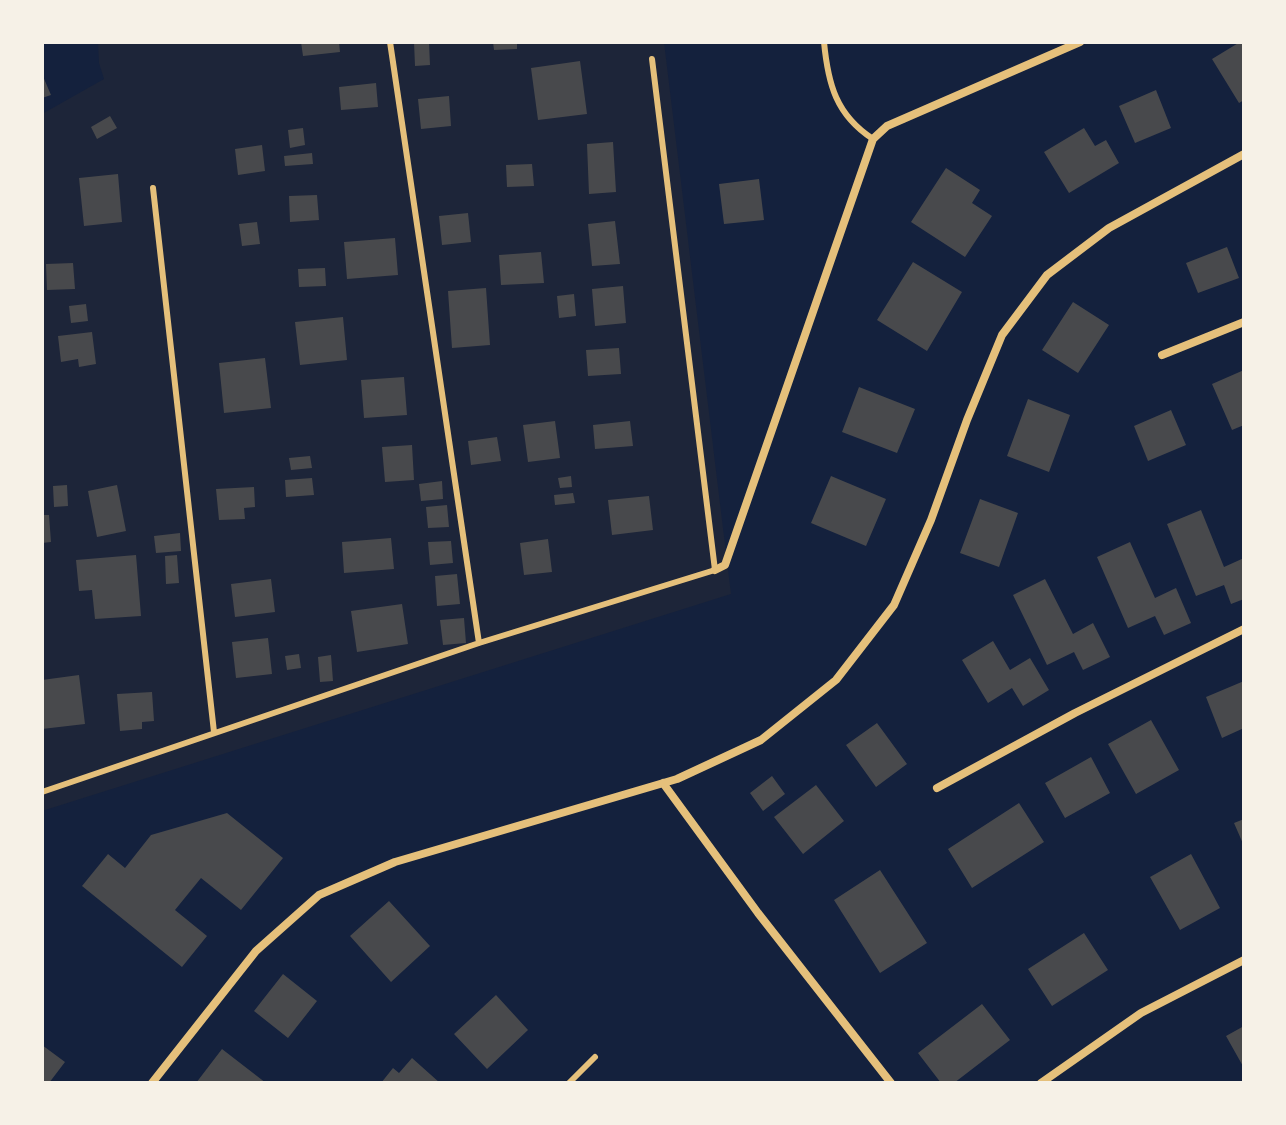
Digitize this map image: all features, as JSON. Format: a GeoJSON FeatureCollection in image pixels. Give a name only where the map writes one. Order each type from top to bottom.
{"type":"FeatureCollection","features":[{"type":"Feature","properties":{"kind":"street"},"geometry":{"type":"LineString","coordinates":[[715,570],[725,565],[873,139],[887,126],[1080,42]]}},
{"type":"Feature","properties":{"kind":"street"},"geometry":{"type":"LineString","coordinates":[[152,1083],[256,951],[319,895],[395,862],[663,783],[761,740],[836,680],[894,605],[931,520],[1002,335],[1047,275],[1109,228],[1244,154]]}},
{"type":"Feature","properties":{"kind":"street"},"geometry":{"type":"LineString","coordinates":[[1162,355],[1244,322]]}},
{"type":"Feature","properties":{"kind":"street"},"geometry":{"type":"LineString","coordinates":[[937,788],[1075,713],[1244,629]]}},
{"type":"Feature","properties":{"kind":"street"},"geometry":{"type":"LineString","coordinates":[[663,783],[758,913],[891,1083]]}},
{"type":"Feature","properties":{"kind":"street"},"geometry":{"type":"LineString","coordinates":[[1041,1083],[1141,1013],[1244,960]]}},
{"type":"Feature","properties":{"kind":"lane"},"geometry":{"type":"LineString","coordinates":[[390,42],[479,643]]}},
{"type":"Feature","properties":{"kind":"lane"},"geometry":{"type":"LineString","coordinates":[[824,42],[827,71],[838,104],[854,127],[873,139]]}},
{"type":"Feature","properties":{"kind":"lane"},"geometry":{"type":"LineString","coordinates":[[42,792],[479,643],[715,570],[652,59]]}},
{"type":"Feature","properties":{"kind":"lane"},"geometry":{"type":"LineString","coordinates":[[153,188],[214,732]]}},
{"type":"Feature","properties":{"kind":"lane"},"geometry":{"type":"LineString","coordinates":[[569,1083],[595,1057]]}},
{"type":"Feature","properties":{"kind":"shaded area"},"geometry":{"type":"Polygon","coordinates":[[[98,42],[664,42],[731,594],[42,811],[42,114],[104,79],[98,42]]]}},
{"type":"Feature","properties":{"kind":"building"},"geometry":{"type":"Polygon","coordinates":[[[301,42],[339,42],[340,52],[303,56],[301,42]]]}},
{"type":"Feature","properties":{"kind":"building"},"geometry":{"type":"Polygon","coordinates":[[[414,42],[429,42],[430,65],[415,66],[414,42]]]}},
{"type":"Feature","properties":{"kind":"building"},"geometry":{"type":"Polygon","coordinates":[[[493,42],[517,42],[517,49],[494,50],[493,42]]]}},
{"type":"Feature","properties":{"kind":"building"},"geometry":{"type":"Polygon","coordinates":[[[1244,42],[1244,100],[1239,103],[1212,59],[1244,42]]]}},
{"type":"Feature","properties":{"kind":"building"},"geometry":{"type":"Polygon","coordinates":[[[580,61],[587,114],[538,120],[531,68],[580,61]]]}},
{"type":"Feature","properties":{"kind":"building"},"geometry":{"type":"Polygon","coordinates":[[[42,74],[51,95],[42,98],[42,74]]]}},
{"type":"Feature","properties":{"kind":"building"},"geometry":{"type":"Polygon","coordinates":[[[376,83],[378,107],[341,110],[339,87],[376,83]]]}},
{"type":"Feature","properties":{"kind":"building"},"geometry":{"type":"Polygon","coordinates":[[[1156,90],[1171,128],[1135,143],[1119,106],[1156,90]]]}},
{"type":"Feature","properties":{"kind":"building"},"geometry":{"type":"Polygon","coordinates":[[[449,96],[451,126],[421,129],[418,99],[449,96]]]}},
{"type":"Feature","properties":{"kind":"building"},"geometry":{"type":"Polygon","coordinates":[[[110,116],[117,128],[97,139],[91,127],[110,116]]]}},
{"type":"Feature","properties":{"kind":"building"},"geometry":{"type":"Polygon","coordinates":[[[303,128],[305,145],[290,148],[288,130],[303,128]]]}},
{"type":"Feature","properties":{"kind":"building"},"geometry":{"type":"Polygon","coordinates":[[[1084,128],[1095,146],[1106,140],[1119,163],[1069,193],[1044,152],[1084,128]]]}},
{"type":"Feature","properties":{"kind":"building"},"geometry":{"type":"Polygon","coordinates":[[[613,142],[616,192],[589,194],[587,144],[613,142]]]}},
{"type":"Feature","properties":{"kind":"building"},"geometry":{"type":"Polygon","coordinates":[[[262,145],[265,171],[238,175],[235,149],[262,145]]]}},
{"type":"Feature","properties":{"kind":"building"},"geometry":{"type":"Polygon","coordinates":[[[312,153],[313,164],[285,166],[284,156],[312,153]]]}},
{"type":"Feature","properties":{"kind":"building"},"geometry":{"type":"Polygon","coordinates":[[[532,164],[534,186],[507,187],[506,165],[532,164]]]}},
{"type":"Feature","properties":{"kind":"building"},"geometry":{"type":"Polygon","coordinates":[[[946,168],[980,190],[972,203],[992,216],[965,257],[911,222],[946,168]]]}},
{"type":"Feature","properties":{"kind":"building"},"geometry":{"type":"Polygon","coordinates":[[[118,174],[122,222],[84,226],[79,178],[118,174]]]}},
{"type":"Feature","properties":{"kind":"building"},"geometry":{"type":"Polygon","coordinates":[[[759,179],[764,220],[724,224],[719,184],[759,179]]]}},
{"type":"Feature","properties":{"kind":"building"},"geometry":{"type":"Polygon","coordinates":[[[317,195],[319,220],[290,222],[289,196],[317,195]]]}},
{"type":"Feature","properties":{"kind":"building"},"geometry":{"type":"Polygon","coordinates":[[[468,213],[471,242],[442,245],[439,216],[468,213]]]}},
{"type":"Feature","properties":{"kind":"building"},"geometry":{"type":"Polygon","coordinates":[[[615,221],[620,264],[592,266],[588,224],[615,221]]]}},
{"type":"Feature","properties":{"kind":"building"},"geometry":{"type":"Polygon","coordinates":[[[257,222],[260,244],[242,246],[239,224],[257,222]]]}},
{"type":"Feature","properties":{"kind":"building"},"geometry":{"type":"Polygon","coordinates":[[[395,238],[398,275],[347,279],[344,242],[395,238]]]}},
{"type":"Feature","properties":{"kind":"building"},"geometry":{"type":"Polygon","coordinates":[[[1227,247],[1239,278],[1198,293],[1186,263],[1227,247]]]}},
{"type":"Feature","properties":{"kind":"building"},"geometry":{"type":"Polygon","coordinates":[[[541,252],[544,283],[501,285],[499,255],[541,252]]]}},
{"type":"Feature","properties":{"kind":"building"},"geometry":{"type":"Polygon","coordinates":[[[913,262],[962,292],[927,351],[877,320],[913,262]]]}},
{"type":"Feature","properties":{"kind":"building"},"geometry":{"type":"Polygon","coordinates":[[[73,263],[75,289],[47,290],[46,264],[73,263]]]}},
{"type":"Feature","properties":{"kind":"building"},"geometry":{"type":"Polygon","coordinates":[[[325,268],[326,286],[299,287],[298,269],[325,268]]]}},
{"type":"Feature","properties":{"kind":"building"},"geometry":{"type":"Polygon","coordinates":[[[623,286],[626,323],[595,326],[592,289],[623,286]]]}},
{"type":"Feature","properties":{"kind":"building"},"geometry":{"type":"Polygon","coordinates":[[[486,288],[490,345],[452,348],[448,291],[486,288]]]}},
{"type":"Feature","properties":{"kind":"building"},"geometry":{"type":"Polygon","coordinates":[[[574,294],[576,316],[559,318],[557,296],[574,294]]]}},
{"type":"Feature","properties":{"kind":"building"},"geometry":{"type":"Polygon","coordinates":[[[1073,302],[1109,325],[1078,373],[1042,350],[1073,302]]]}},
{"type":"Feature","properties":{"kind":"building"},"geometry":{"type":"Polygon","coordinates":[[[86,304],[88,321],[71,323],[69,306],[86,304]]]}},
{"type":"Feature","properties":{"kind":"building"},"geometry":{"type":"Polygon","coordinates":[[[343,317],[347,360],[300,365],[295,322],[343,317]]]}},
{"type":"Feature","properties":{"kind":"building"},"geometry":{"type":"Polygon","coordinates":[[[92,332],[96,364],[79,367],[78,359],[61,362],[58,336],[92,332]]]}},
{"type":"Feature","properties":{"kind":"building"},"geometry":{"type":"Polygon","coordinates":[[[619,348],[621,374],[588,376],[586,350],[619,348]]]}},
{"type":"Feature","properties":{"kind":"building"},"geometry":{"type":"Polygon","coordinates":[[[265,358],[271,408],[224,413],[219,363],[265,358]]]}},
{"type":"Feature","properties":{"kind":"building"},"geometry":{"type":"Polygon","coordinates":[[[1244,370],[1244,425],[1232,430],[1212,384],[1244,370]]]}},
{"type":"Feature","properties":{"kind":"building"},"geometry":{"type":"Polygon","coordinates":[[[404,377],[407,415],[364,418],[361,380],[404,377]]]}},
{"type":"Feature","properties":{"kind":"building"},"geometry":{"type":"Polygon","coordinates":[[[859,387],[915,409],[897,453],[842,432],[859,387]]]}},
{"type":"Feature","properties":{"kind":"building"},"geometry":{"type":"Polygon","coordinates":[[[1028,399],[1070,415],[1049,472],[1007,456],[1028,399]]]}},
{"type":"Feature","properties":{"kind":"building"},"geometry":{"type":"Polygon","coordinates":[[[1171,410],[1186,445],[1148,461],[1134,426],[1171,410]]]}},
{"type":"Feature","properties":{"kind":"building"},"geometry":{"type":"Polygon","coordinates":[[[555,421],[560,458],[528,462],[523,425],[555,421]]]}},
{"type":"Feature","properties":{"kind":"building"},"geometry":{"type":"Polygon","coordinates":[[[630,421],[633,446],[595,449],[593,425],[630,421]]]}},
{"type":"Feature","properties":{"kind":"building"},"geometry":{"type":"Polygon","coordinates":[[[497,437],[501,461],[471,465],[468,441],[497,437]]]}},
{"type":"Feature","properties":{"kind":"building"},"geometry":{"type":"Polygon","coordinates":[[[412,445],[414,480],[385,482],[382,447],[412,445]]]}},
{"type":"Feature","properties":{"kind":"building"},"geometry":{"type":"Polygon","coordinates":[[[310,456],[312,468],[291,470],[289,458],[310,456]]]}},
{"type":"Feature","properties":{"kind":"building"},"geometry":{"type":"Polygon","coordinates":[[[571,476],[572,487],[560,488],[558,478],[571,476]]]}},
{"type":"Feature","properties":{"kind":"building"},"geometry":{"type":"Polygon","coordinates":[[[831,476],[886,499],[866,546],[811,523],[831,476]]]}},
{"type":"Feature","properties":{"kind":"building"},"geometry":{"type":"Polygon","coordinates":[[[312,478],[314,495],[286,497],[285,480],[312,478]]]}},
{"type":"Feature","properties":{"kind":"building"},"geometry":{"type":"Polygon","coordinates":[[[442,481],[443,499],[421,501],[419,484],[442,481]]]}},
{"type":"Feature","properties":{"kind":"building"},"geometry":{"type":"Polygon","coordinates":[[[67,485],[68,506],[54,507],[53,486],[67,485]]]}},
{"type":"Feature","properties":{"kind":"building"},"geometry":{"type":"Polygon","coordinates":[[[117,485],[126,531],[97,537],[88,491],[117,485]]]}},
{"type":"Feature","properties":{"kind":"building"},"geometry":{"type":"Polygon","coordinates":[[[254,487],[255,507],[244,508],[245,519],[219,520],[216,489],[254,487]]]}},
{"type":"Feature","properties":{"kind":"building"},"geometry":{"type":"Polygon","coordinates":[[[573,493],[575,503],[555,505],[554,495],[573,493]]]}},
{"type":"Feature","properties":{"kind":"building"},"geometry":{"type":"Polygon","coordinates":[[[649,496],[653,530],[612,535],[608,500],[649,496]]]}},
{"type":"Feature","properties":{"kind":"building"},"geometry":{"type":"Polygon","coordinates":[[[980,499],[1018,513],[999,567],[960,553],[980,499]]]}},
{"type":"Feature","properties":{"kind":"building"},"geometry":{"type":"Polygon","coordinates":[[[447,505],[449,527],[428,528],[426,507],[447,505]]]}},
{"type":"Feature","properties":{"kind":"building"},"geometry":{"type":"Polygon","coordinates":[[[1201,510],[1224,567],[1244,558],[1244,599],[1231,604],[1224,585],[1196,596],[1167,524],[1201,510]]]}},
{"type":"Feature","properties":{"kind":"building"},"geometry":{"type":"Polygon","coordinates":[[[42,515],[49,515],[51,542],[42,543],[42,515]]]}},
{"type":"Feature","properties":{"kind":"building"},"geometry":{"type":"Polygon","coordinates":[[[180,533],[181,551],[156,553],[154,536],[180,533]]]}},
{"type":"Feature","properties":{"kind":"building"},"geometry":{"type":"Polygon","coordinates":[[[391,538],[394,569],[344,573],[342,542],[391,538]]]}},
{"type":"Feature","properties":{"kind":"building"},"geometry":{"type":"Polygon","coordinates":[[[548,539],[552,572],[524,575],[520,543],[548,539]]]}},
{"type":"Feature","properties":{"kind":"building"},"geometry":{"type":"Polygon","coordinates":[[[451,541],[453,563],[430,565],[428,542],[451,541]]]}},
{"type":"Feature","properties":{"kind":"building"},"geometry":{"type":"Polygon","coordinates":[[[1130,542],[1155,598],[1176,588],[1191,623],[1164,635],[1155,616],[1128,628],[1097,557],[1130,542]]]}},
{"type":"Feature","properties":{"kind":"building"},"geometry":{"type":"Polygon","coordinates":[[[136,555],[141,616],[95,619],[92,590],[79,591],[76,560],[136,555]]]}},
{"type":"Feature","properties":{"kind":"building"},"geometry":{"type":"Polygon","coordinates":[[[177,555],[179,583],[166,584],[165,556],[177,555]]]}},
{"type":"Feature","properties":{"kind":"building"},"geometry":{"type":"Polygon","coordinates":[[[457,574],[460,604],[437,606],[435,576],[457,574]]]}},
{"type":"Feature","properties":{"kind":"building"},"geometry":{"type":"Polygon","coordinates":[[[271,579],[275,612],[235,617],[231,584],[271,579]]]}},
{"type":"Feature","properties":{"kind":"building"},"geometry":{"type":"Polygon","coordinates":[[[1045,579],[1073,634],[1093,623],[1110,657],[1083,670],[1074,652],[1047,665],[1013,595],[1045,579]]]}},
{"type":"Feature","properties":{"kind":"building"},"geometry":{"type":"Polygon","coordinates":[[[402,604],[408,644],[357,652],[351,611],[402,604]]]}},
{"type":"Feature","properties":{"kind":"building"},"geometry":{"type":"Polygon","coordinates":[[[464,618],[466,643],[443,645],[440,620],[464,618]]]}},
{"type":"Feature","properties":{"kind":"building"},"geometry":{"type":"Polygon","coordinates":[[[268,638],[272,674],[236,678],[232,642],[268,638]]]}},
{"type":"Feature","properties":{"kind":"building"},"geometry":{"type":"Polygon","coordinates":[[[993,641],[1010,670],[1030,658],[1049,690],[1023,706],[1012,688],[988,703],[962,660],[993,641]]]}},
{"type":"Feature","properties":{"kind":"building"},"geometry":{"type":"Polygon","coordinates":[[[299,654],[301,668],[287,670],[285,656],[299,654]]]}},
{"type":"Feature","properties":{"kind":"building"},"geometry":{"type":"Polygon","coordinates":[[[331,655],[333,681],[320,682],[318,657],[331,655]]]}},
{"type":"Feature","properties":{"kind":"building"},"geometry":{"type":"Polygon","coordinates":[[[79,675],[85,724],[42,729],[42,680],[79,675]]]}},
{"type":"Feature","properties":{"kind":"building"},"geometry":{"type":"Polygon","coordinates":[[[1244,681],[1244,728],[1222,738],[1206,697],[1244,681]]]}},
{"type":"Feature","properties":{"kind":"building"},"geometry":{"type":"Polygon","coordinates":[[[152,692],[154,721],[142,722],[142,729],[120,731],[117,694],[152,692]]]}},
{"type":"Feature","properties":{"kind":"building"},"geometry":{"type":"Polygon","coordinates":[[[1151,720],[1179,770],[1136,794],[1108,744],[1151,720]]]}},
{"type":"Feature","properties":{"kind":"building"},"geometry":{"type":"Polygon","coordinates":[[[877,723],[907,764],[876,787],[846,745],[877,723]]]}},
{"type":"Feature","properties":{"kind":"building"},"geometry":{"type":"Polygon","coordinates":[[[1091,757],[1110,793],[1065,818],[1045,783],[1091,757]]]}},
{"type":"Feature","properties":{"kind":"building"},"geometry":{"type":"Polygon","coordinates":[[[772,776],[785,794],[763,811],[750,793],[772,776]]]}},
{"type":"Feature","properties":{"kind":"building"},"geometry":{"type":"Polygon","coordinates":[[[816,785],[844,821],[803,854],[774,817],[816,785]]]}},
{"type":"Feature","properties":{"kind":"building"},"geometry":{"type":"Polygon","coordinates":[[[1019,803],[1044,842],[972,888],[948,849],[1019,803]]]}},
{"type":"Feature","properties":{"kind":"building"},"geometry":{"type":"Polygon","coordinates":[[[227,813],[283,858],[241,910],[201,878],[175,910],[207,936],[182,967],[82,886],[108,854],[125,868],[151,835],[227,813]]]}},
{"type":"Feature","properties":{"kind":"building"},"geometry":{"type":"Polygon","coordinates":[[[1244,819],[1244,846],[1234,823],[1244,819]]]}},
{"type":"Feature","properties":{"kind":"building"},"geometry":{"type":"Polygon","coordinates":[[[1191,854],[1220,908],[1180,930],[1150,877],[1191,854]]]}},
{"type":"Feature","properties":{"kind":"building"},"geometry":{"type":"Polygon","coordinates":[[[880,870],[927,943],[880,973],[834,900],[880,870]]]}},
{"type":"Feature","properties":{"kind":"building"},"geometry":{"type":"Polygon","coordinates":[[[389,901],[430,946],[391,982],[350,936],[389,901]]]}},
{"type":"Feature","properties":{"kind":"building"},"geometry":{"type":"Polygon","coordinates":[[[1084,933],[1108,970],[1052,1006],[1028,969],[1084,933]]]}},
{"type":"Feature","properties":{"kind":"building"},"geometry":{"type":"Polygon","coordinates":[[[283,974],[317,1001],[288,1038],[254,1011],[283,974]]]}},
{"type":"Feature","properties":{"kind":"building"},"geometry":{"type":"Polygon","coordinates":[[[496,995],[528,1030],[487,1069],[454,1034],[496,995]]]}},
{"type":"Feature","properties":{"kind":"building"},"geometry":{"type":"Polygon","coordinates":[[[982,1004],[1010,1040],[954,1083],[941,1083],[918,1053],[982,1004]]]}},
{"type":"Feature","properties":{"kind":"building"},"geometry":{"type":"Polygon","coordinates":[[[1244,1026],[1244,1068],[1226,1036],[1244,1026]]]}},
{"type":"Feature","properties":{"kind":"building"},"geometry":{"type":"Polygon","coordinates":[[[42,1045],[65,1062],[49,1083],[42,1083],[42,1045]]]}},
{"type":"Feature","properties":{"kind":"building"},"geometry":{"type":"Polygon","coordinates":[[[222,1049],[266,1083],[196,1083],[222,1049]]]}},
{"type":"Feature","properties":{"kind":"building"},"geometry":{"type":"Polygon","coordinates":[[[412,1058],[440,1083],[381,1083],[393,1068],[399,1073],[412,1058]]]}}]}
